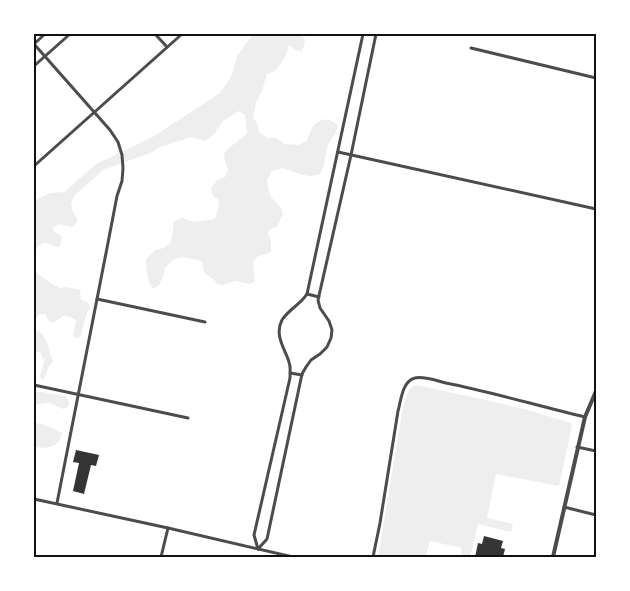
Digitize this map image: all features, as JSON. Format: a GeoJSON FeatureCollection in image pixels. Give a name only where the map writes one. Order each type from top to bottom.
{"type":"FeatureCollection","features":[{"type":"Feature","properties":{"kind":"street"},"geometry":{"type":"LineString","coordinates":[[45,34],[34,44],[110,130],[118,142],[123,168],[122,181],[96,299],[57,504]]}},
{"type":"Feature","properties":{"kind":"street"},"geometry":{"type":"LineString","coordinates":[[34,66],[70,34]]}},
{"type":"Feature","properties":{"kind":"street"},"geometry":{"type":"LineString","coordinates":[[155,34],[167,47]]}},
{"type":"Feature","properties":{"kind":"street"},"geometry":{"type":"LineString","coordinates":[[34,166],[182,34]]}},
{"type":"Feature","properties":{"kind":"street"},"geometry":{"type":"LineString","coordinates":[[258,549],[254,536],[290,378],[290,364],[278,331],[281,321],[302,302],[307,294],[363,34]]}},
{"type":"Feature","properties":{"kind":"street"},"geometry":{"type":"LineString","coordinates":[[258,549],[267,539],[302,375],[306,366],[320,354],[331,338],[332,330],[329,321],[320,308],[318,300],[376,34]]}},
{"type":"Feature","properties":{"kind":"street"},"geometry":{"type":"LineString","coordinates":[[472,48],[596,78]]}},
{"type":"Feature","properties":{"kind":"street"},"geometry":{"type":"LineString","coordinates":[[338,152],[596,209]]}},
{"type":"Feature","properties":{"kind":"street"},"geometry":{"type":"LineString","coordinates":[[307,294],[319,297]]}},
{"type":"Feature","properties":{"kind":"street"},"geometry":{"type":"LineString","coordinates":[[96,299],[205,322]]}},
{"type":"Feature","properties":{"kind":"street"},"geometry":{"type":"LineString","coordinates":[[290,373],[302,375]]}},
{"type":"Feature","properties":{"kind":"street"},"geometry":{"type":"LineString","coordinates":[[373,557],[400,402],[405,387],[412,380],[420,378],[450,384],[585,417]]}},
{"type":"Feature","properties":{"kind":"street"},"geometry":{"type":"LineString","coordinates":[[34,385],[188,418]]}},
{"type":"Feature","properties":{"kind":"street"},"geometry":{"type":"LineString","coordinates":[[554,557],[577,447],[585,417],[596,391]]}},
{"type":"Feature","properties":{"kind":"street"},"geometry":{"type":"LineString","coordinates":[[577,447],[596,452]]}},
{"type":"Feature","properties":{"kind":"street"},"geometry":{"type":"LineString","coordinates":[[34,499],[293,557]]}},
{"type":"Feature","properties":{"kind":"street"},"geometry":{"type":"LineString","coordinates":[[564,507],[596,515]]}},
{"type":"Feature","properties":{"kind":"street"},"geometry":{"type":"LineString","coordinates":[[161,557],[168,528]]}},
{"type":"Feature","properties":{"kind":"shaded area"},"geometry":{"type":"Polygon","coordinates":[[[253,34],[300,34],[305,39],[302,51],[295,50],[289,45],[285,58],[275,71],[267,74],[256,103],[253,118],[257,123],[259,132],[267,138],[276,138],[284,144],[298,145],[307,141],[314,125],[322,120],[332,121],[338,125],[329,143],[320,174],[312,176],[303,175],[283,168],[272,171],[267,180],[270,196],[280,206],[283,214],[277,227],[270,229],[268,234],[271,241],[271,252],[257,257],[253,262],[255,282],[249,284],[236,281],[222,285],[217,284],[206,274],[202,261],[183,257],[174,259],[165,267],[163,278],[159,285],[153,289],[148,279],[146,267],[146,259],[155,250],[164,248],[171,243],[174,221],[183,218],[193,222],[215,219],[219,200],[212,195],[211,189],[216,181],[225,177],[228,170],[224,153],[247,133],[245,115],[239,111],[223,121],[214,134],[205,141],[191,137],[160,147],[150,153],[103,170],[74,196],[71,204],[78,221],[72,227],[58,224],[53,228],[54,232],[61,236],[61,244],[58,247],[43,243],[34,251],[34,201],[50,193],[64,192],[96,164],[151,138],[220,93],[231,77],[237,56],[253,34]]]}},
{"type":"Feature","properties":{"kind":"shaded area"},"geometry":{"type":"Polygon","coordinates":[[[34,268],[37,273],[60,288],[67,287],[80,290],[81,300],[86,301],[90,306],[80,337],[76,338],[73,336],[76,320],[72,318],[64,316],[54,323],[49,321],[45,314],[40,314],[37,317],[34,316],[34,268]]]}},
{"type":"Feature","properties":{"kind":"shaded area"},"geometry":{"type":"Polygon","coordinates":[[[34,331],[39,331],[45,339],[53,362],[49,366],[44,379],[41,380],[40,376],[44,362],[41,353],[34,351],[34,331]]]}},
{"type":"Feature","properties":{"kind":"shaded area"},"geometry":{"type":"Polygon","coordinates":[[[416,385],[532,411],[571,423],[572,426],[559,486],[496,474],[487,518],[513,524],[511,532],[478,524],[470,557],[460,557],[462,548],[430,541],[425,557],[378,557],[402,413],[408,393],[416,385]]]}},
{"type":"Feature","properties":{"kind":"shaded area"},"geometry":{"type":"Polygon","coordinates":[[[36,391],[66,396],[69,402],[68,407],[64,409],[49,403],[35,404],[36,391]]]}},
{"type":"Feature","properties":{"kind":"shaded area"},"geometry":{"type":"Polygon","coordinates":[[[34,423],[43,424],[62,433],[61,438],[52,446],[34,447],[34,423]]]}},
{"type":"Feature","properties":{"kind":"building"},"geometry":{"type":"Polygon","coordinates":[[[76,450],[99,455],[96,466],[91,465],[84,494],[73,491],[79,463],[73,462],[76,450]]]}},
{"type":"Feature","properties":{"kind":"building"},"geometry":{"type":"Polygon","coordinates":[[[484,536],[503,541],[501,548],[505,549],[503,557],[475,557],[478,543],[482,544],[484,536]]]}}]}
